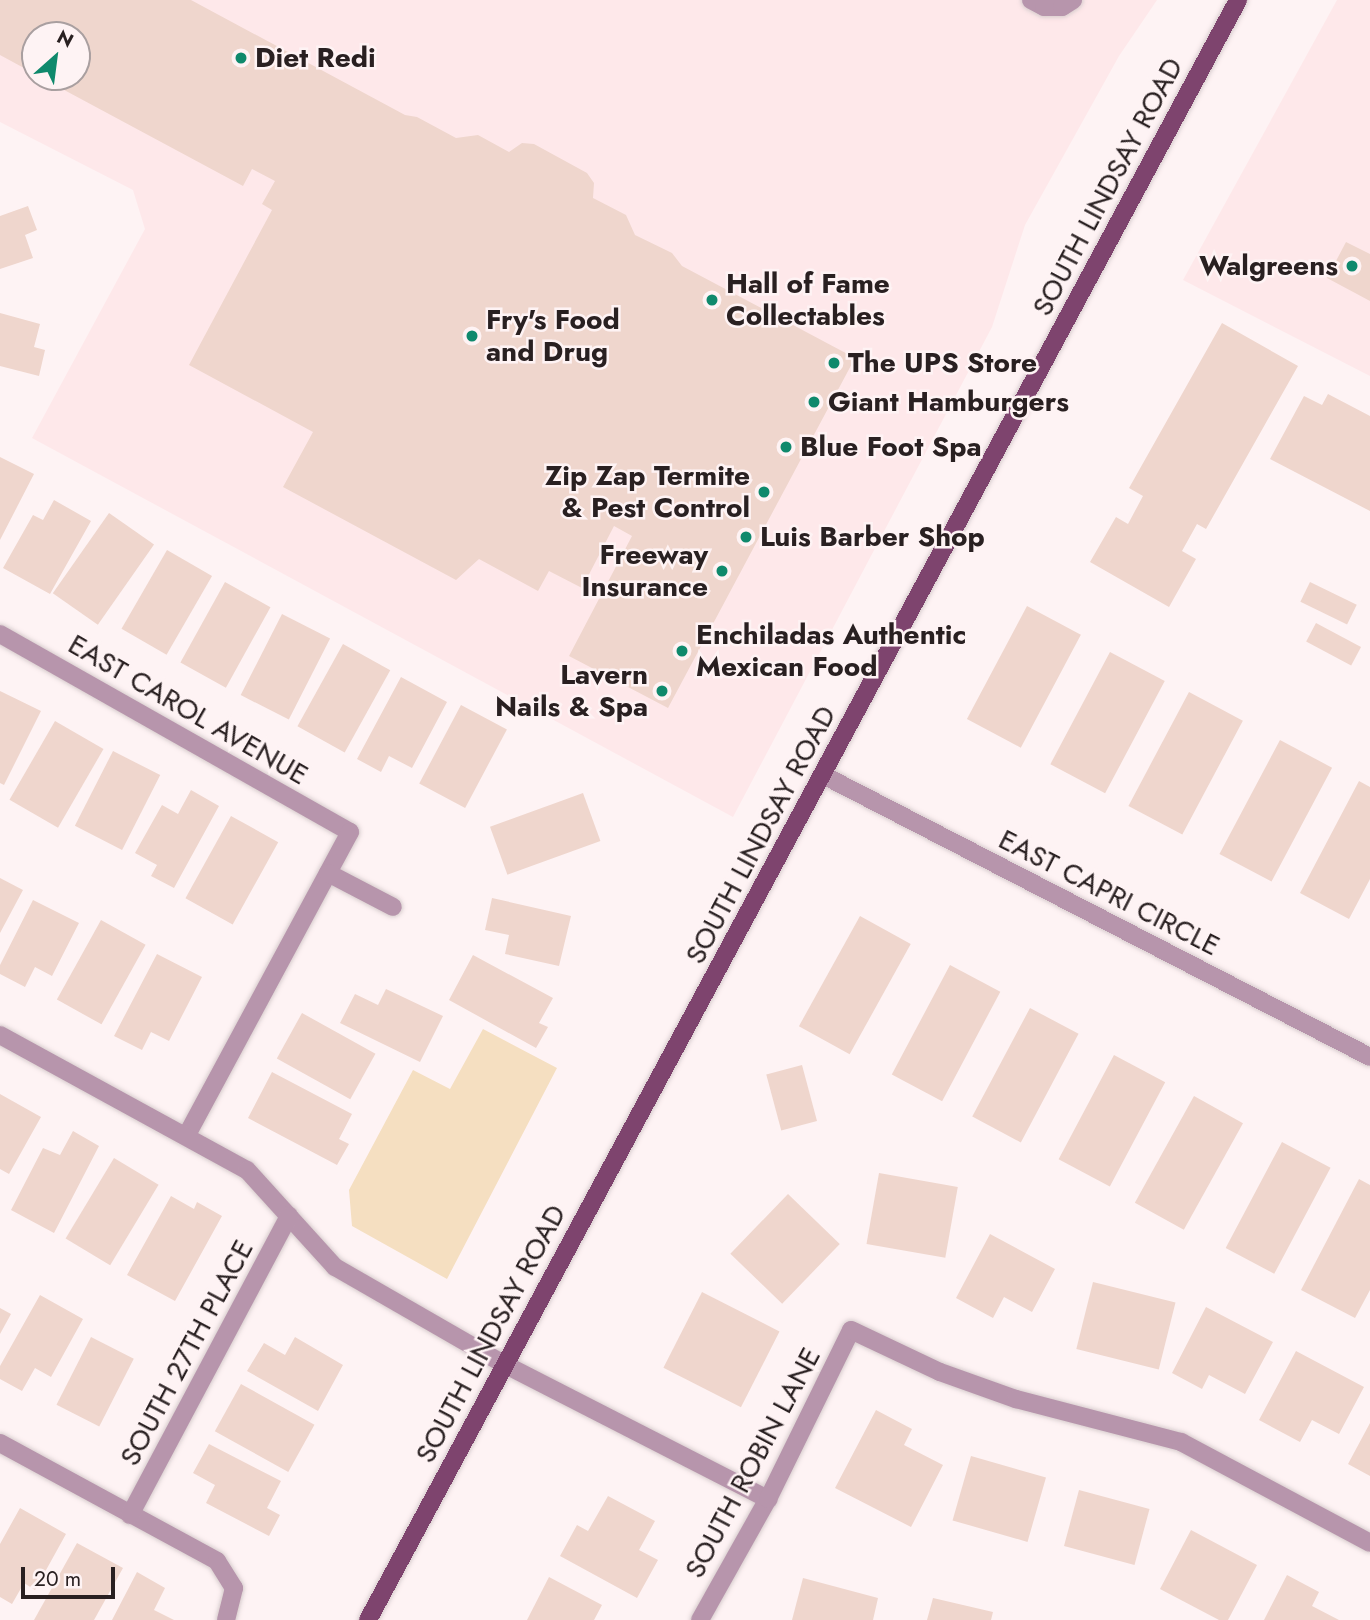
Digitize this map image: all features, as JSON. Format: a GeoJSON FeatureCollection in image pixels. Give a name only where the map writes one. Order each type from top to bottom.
{"type":"FeatureCollection","features":[{"type":"Feature","properties":{"kind":"main road","name":"SOUTH LINDSAY ROAD"},"geometry":{"type":"LineString","coordinates":[[368,1620],[1238,0]]}},
{"type":"Feature","properties":{"kind":"street"},"geometry":{"type":"LineString","coordinates":[[1031,0],[1044,7],[1062,7],[1073,0]]}},
{"type":"Feature","properties":{"kind":"street","name":"EAST CAROL AVENUE"},"geometry":{"type":"LineString","coordinates":[[0,634],[350,832],[328,873]]}},
{"type":"Feature","properties":{"kind":"street","name":"EAST CAPRI CIRCLE"},"geometry":{"type":"LineString","coordinates":[[823,775],[1370,1057]]}},
{"type":"Feature","properties":{"kind":"street"},"geometry":{"type":"LineString","coordinates":[[187,1135],[328,873],[393,907]]}},
{"type":"Feature","properties":{"kind":"street"},"geometry":{"type":"LineString","coordinates":[[0,1035],[247,1170],[335,1267],[505,1364],[768,1499]]}},
{"type":"Feature","properties":{"kind":"street","name":"SOUTH 27TH PLACE"},"geometry":{"type":"LineString","coordinates":[[130,1515],[289,1216]]}},
{"type":"Feature","properties":{"kind":"street","name":"SOUTH ROBIN LANE"},"geometry":{"type":"LineString","coordinates":[[700,1620],[768,1499],[851,1330],[940,1372],[1016,1399],[1181,1442],[1370,1543]]}},
{"type":"Feature","properties":{"kind":"street"},"geometry":{"type":"LineString","coordinates":[[0,1443],[217,1561],[234,1588],[226,1620]]}},
{"type":"Feature","properties":{"kind":"shaded area"},"geometry":{"type":"Polygon","coordinates":[[[0,0],[1157,0],[1119,56],[1025,225],[992,327],[733,817],[32,438],[145,229],[133,190],[0,122],[0,0]]]}},
{"type":"Feature","properties":{"kind":"shaded area"},"geometry":{"type":"Polygon","coordinates":[[[1337,0],[1370,0],[1370,376],[1183,280],[1337,0]]]}},
{"type":"Feature","properties":{"kind":"shaded area"},"geometry":{"type":"Polygon","coordinates":[[[483,1029],[557,1068],[447,1279],[352,1226],[349,1190],[413,1070],[450,1089],[483,1029]]]}},
{"type":"Feature","properties":{"kind":"building","name":"Fry's Food and Drug"},"geometry":{"type":"Polygon","coordinates":[[[0,0],[191,0],[405,115],[417,117],[456,138],[478,135],[509,152],[522,143],[534,144],[587,173],[594,183],[593,198],[626,215],[635,235],[672,253],[682,266],[855,358],[668,708],[569,656],[632,536],[614,526],[582,588],[549,571],[538,591],[479,559],[456,580],[283,487],[313,432],[189,365],[272,210],[262,204],[275,181],[252,169],[243,186],[66,91],[91,91],[91,21],[21,21],[21,66],[0,55],[0,0]]]}},
{"type":"Feature","properties":{"kind":"building"},"geometry":{"type":"Polygon","coordinates":[[[28,206],[37,230],[25,235],[33,258],[0,269],[0,216],[28,206]]]}},
{"type":"Feature","properties":{"kind":"building","name":"Walgreens"},"geometry":{"type":"Polygon","coordinates":[[[1346,242],[1370,254],[1370,301],[1327,278],[1346,242]]]}},
{"type":"Feature","properties":{"kind":"building"},"geometry":{"type":"Polygon","coordinates":[[[0,313],[40,324],[34,347],[45,350],[39,376],[0,366],[0,313]]]}},
{"type":"Feature","properties":{"kind":"building"},"geometry":{"type":"Polygon","coordinates":[[[1222,323],[1298,366],[1206,529],[1197,524],[1182,551],[1196,559],[1169,607],[1090,562],[1116,517],[1128,524],[1143,496],[1129,488],[1222,323]]]}},
{"type":"Feature","properties":{"kind":"building"},"geometry":{"type":"Polygon","coordinates":[[[1328,394],[1370,416],[1370,511],[1270,459],[1304,396],[1322,405],[1328,394]]]}},
{"type":"Feature","properties":{"kind":"building"},"geometry":{"type":"Polygon","coordinates":[[[0,457],[34,474],[0,540],[0,457]]]}},
{"type":"Feature","properties":{"kind":"building"},"geometry":{"type":"Polygon","coordinates":[[[54,500],[91,521],[50,594],[3,568],[33,515],[43,520],[54,500]]]}},
{"type":"Feature","properties":{"kind":"building"},"geometry":{"type":"Polygon","coordinates":[[[109,513],[154,545],[98,625],[53,593],[109,513]]]}},
{"type":"Feature","properties":{"kind":"building"},"geometry":{"type":"Polygon","coordinates":[[[167,550],[212,576],[167,655],[122,629],[167,550]]]}},
{"type":"Feature","properties":{"kind":"building"},"geometry":{"type":"Polygon","coordinates":[[[225,582],[270,607],[226,688],[180,662],[225,582]]]}},
{"type":"Feature","properties":{"kind":"building"},"geometry":{"type":"Polygon","coordinates":[[[1310,582],[1357,605],[1347,625],[1300,602],[1310,582]]]}},
{"type":"Feature","properties":{"kind":"building"},"geometry":{"type":"Polygon","coordinates":[[[1027,606],[1081,635],[1021,748],[967,719],[1027,606]]]}},
{"type":"Feature","properties":{"kind":"building"},"geometry":{"type":"Polygon","coordinates":[[[282,614],[330,639],[289,720],[241,695],[282,614]]]}},
{"type":"Feature","properties":{"kind":"building"},"geometry":{"type":"Polygon","coordinates":[[[1316,623],[1361,647],[1351,665],[1306,642],[1316,623]]]}},
{"type":"Feature","properties":{"kind":"building"},"geometry":{"type":"Polygon","coordinates":[[[343,644],[390,670],[345,752],[297,726],[343,644]]]}},
{"type":"Feature","properties":{"kind":"building"},"geometry":{"type":"Polygon","coordinates":[[[1110,652],[1165,681],[1105,793],[1050,764],[1110,652]]]}},
{"type":"Feature","properties":{"kind":"building"},"geometry":{"type":"Polygon","coordinates":[[[401,677],[447,702],[412,768],[389,756],[381,772],[357,759],[401,677]]]}},
{"type":"Feature","properties":{"kind":"building"},"geometry":{"type":"Polygon","coordinates":[[[0,691],[41,711],[4,785],[0,783],[0,691]]]}},
{"type":"Feature","properties":{"kind":"building"},"geometry":{"type":"Polygon","coordinates":[[[1189,692],[1243,721],[1182,835],[1128,806],[1189,692]]]}},
{"type":"Feature","properties":{"kind":"building"},"geometry":{"type":"Polygon","coordinates":[[[461,705],[507,729],[465,808],[419,784],[461,705]]]}},
{"type":"Feature","properties":{"kind":"building"},"geometry":{"type":"Polygon","coordinates":[[[55,721],[103,749],[58,828],[10,800],[55,721]]]}},
{"type":"Feature","properties":{"kind":"building"},"geometry":{"type":"Polygon","coordinates":[[[1280,740],[1332,768],[1272,882],[1219,854],[1280,740]]]}},
{"type":"Feature","properties":{"kind":"building"},"geometry":{"type":"Polygon","coordinates":[[[113,751],[160,775],[122,850],[75,826],[113,751]]]}},
{"type":"Feature","properties":{"kind":"building"},"geometry":{"type":"Polygon","coordinates":[[[1359,781],[1370,787],[1370,879],[1349,919],[1300,893],[1359,781]]]}},
{"type":"Feature","properties":{"kind":"building"},"geometry":{"type":"Polygon","coordinates":[[[191,790],[219,806],[174,888],[151,876],[157,865],[135,853],[162,805],[178,814],[191,790]]]}},
{"type":"Feature","properties":{"kind":"building"},"geometry":{"type":"Polygon","coordinates":[[[583,793],[600,841],[507,875],[490,827],[583,793]]]}},
{"type":"Feature","properties":{"kind":"building"},"geometry":{"type":"Polygon","coordinates":[[[231,816],[278,842],[233,924],[185,898],[231,816]]]}},
{"type":"Feature","properties":{"kind":"building"},"geometry":{"type":"Polygon","coordinates":[[[0,878],[23,890],[0,933],[0,878]]]}},
{"type":"Feature","properties":{"kind":"building"},"geometry":{"type":"Polygon","coordinates":[[[492,898],[571,916],[559,966],[505,954],[509,935],[485,930],[492,898]]]}},
{"type":"Feature","properties":{"kind":"building"},"geometry":{"type":"Polygon","coordinates":[[[33,900],[79,923],[52,976],[35,967],[25,987],[0,974],[0,965],[33,900]]]}},
{"type":"Feature","properties":{"kind":"building"},"geometry":{"type":"Polygon","coordinates":[[[860,916],[911,944],[850,1054],[799,1026],[860,916]]]}},
{"type":"Feature","properties":{"kind":"building"},"geometry":{"type":"Polygon","coordinates":[[[101,920],[146,945],[101,1024],[57,1000],[101,920]]]}},
{"type":"Feature","properties":{"kind":"building"},"geometry":{"type":"Polygon","coordinates":[[[157,954],[202,977],[169,1041],[151,1032],[142,1050],[114,1036],[157,954]]]}},
{"type":"Feature","properties":{"kind":"building"},"geometry":{"type":"Polygon","coordinates":[[[473,955],[553,998],[539,1023],[548,1027],[536,1048],[449,1000],[473,955]]]}},
{"type":"Feature","properties":{"kind":"building"},"geometry":{"type":"Polygon","coordinates":[[[950,965],[1000,992],[942,1101],[892,1074],[950,965]]]}},
{"type":"Feature","properties":{"kind":"building"},"geometry":{"type":"Polygon","coordinates":[[[386,989],[443,1016],[420,1062],[340,1023],[355,994],[378,1005],[386,989]]]}},
{"type":"Feature","properties":{"kind":"building"},"geometry":{"type":"Polygon","coordinates":[[[1030,1008],[1079,1034],[1021,1142],[972,1117],[1030,1008]]]}},
{"type":"Feature","properties":{"kind":"building"},"geometry":{"type":"Polygon","coordinates":[[[302,1013],[375,1054],[350,1099],[277,1058],[302,1013]]]}},
{"type":"Feature","properties":{"kind":"building"},"geometry":{"type":"Polygon","coordinates":[[[1114,1055],[1165,1082],[1110,1186],[1059,1159],[1114,1055]]]}},
{"type":"Feature","properties":{"kind":"building"},"geometry":{"type":"Polygon","coordinates":[[[802,1065],[817,1121],[781,1131],[766,1075],[802,1065]]]}},
{"type":"Feature","properties":{"kind":"building"},"geometry":{"type":"Polygon","coordinates":[[[272,1072],[352,1114],[339,1139],[349,1144],[337,1165],[248,1118],[272,1072]]]}},
{"type":"Feature","properties":{"kind":"building"},"geometry":{"type":"Polygon","coordinates":[[[0,1094],[41,1117],[9,1174],[0,1169],[0,1094]]]}},
{"type":"Feature","properties":{"kind":"building"},"geometry":{"type":"Polygon","coordinates":[[[1194,1096],[1243,1123],[1184,1230],[1135,1203],[1194,1096]]]}},
{"type":"Feature","properties":{"kind":"building"},"geometry":{"type":"Polygon","coordinates":[[[73,1131],[99,1146],[54,1233],[11,1210],[43,1148],[60,1155],[73,1131]]]}},
{"type":"Feature","properties":{"kind":"building"},"geometry":{"type":"Polygon","coordinates":[[[1282,1142],[1331,1168],[1274,1274],[1226,1248],[1282,1142]]]}},
{"type":"Feature","properties":{"kind":"building"},"geometry":{"type":"Polygon","coordinates":[[[114,1158],[159,1185],[110,1265],[66,1239],[114,1158]]]}},
{"type":"Feature","properties":{"kind":"building"},"geometry":{"type":"Polygon","coordinates":[[[879,1173],[958,1187],[945,1258],[866,1244],[879,1173]]]}},
{"type":"Feature","properties":{"kind":"building"},"geometry":{"type":"Polygon","coordinates":[[[1359,1179],[1370,1185],[1370,1290],[1355,1318],[1301,1290],[1359,1179]]]}},
{"type":"Feature","properties":{"kind":"building"},"geometry":{"type":"Polygon","coordinates":[[[788,1194],[840,1244],[782,1304],[730,1254],[788,1194]]]}},
{"type":"Feature","properties":{"kind":"building"},"geometry":{"type":"Polygon","coordinates":[[[171,1196],[194,1209],[197,1202],[222,1216],[175,1301],[127,1275],[171,1196]]]}},
{"type":"Feature","properties":{"kind":"building"},"geometry":{"type":"Polygon","coordinates":[[[990,1234],[1055,1269],[1032,1312],[1004,1297],[993,1318],[956,1298],[990,1234]]]}},
{"type":"Feature","properties":{"kind":"building"},"geometry":{"type":"Polygon","coordinates":[[[1093,1282],[1175,1303],[1159,1370],[1076,1349],[1093,1282]]]}},
{"type":"Feature","properties":{"kind":"building"},"geometry":{"type":"Polygon","coordinates":[[[702,1292],[780,1331],[741,1407],[663,1368],[702,1292]]]}},
{"type":"Feature","properties":{"kind":"building"},"geometry":{"type":"Polygon","coordinates":[[[40,1295],[83,1319],[51,1377],[35,1368],[22,1391],[0,1379],[0,1366],[40,1295]]]}},
{"type":"Feature","properties":{"kind":"building"},"geometry":{"type":"Polygon","coordinates":[[[1206,1307],[1273,1342],[1245,1394],[1209,1375],[1202,1389],[1172,1373],[1206,1307]]]}},
{"type":"Feature","properties":{"kind":"building"},"geometry":{"type":"Polygon","coordinates":[[[0,1308],[11,1314],[0,1334],[0,1308]]]}},
{"type":"Feature","properties":{"kind":"building"},"geometry":{"type":"Polygon","coordinates":[[[91,1337],[134,1359],[99,1427],[56,1405],[91,1337]]]}},
{"type":"Feature","properties":{"kind":"building"},"geometry":{"type":"Polygon","coordinates":[[[295,1337],[343,1365],[318,1411],[247,1371],[264,1343],[285,1355],[295,1337]]]}},
{"type":"Feature","properties":{"kind":"building"},"geometry":{"type":"Polygon","coordinates":[[[1296,1351],[1364,1387],[1339,1434],[1312,1420],[1300,1442],[1259,1420],[1296,1351]]]}},
{"type":"Feature","properties":{"kind":"building"},"geometry":{"type":"Polygon","coordinates":[[[241,1384],[314,1425],[288,1472],[215,1431],[241,1384]]]}},
{"type":"Feature","properties":{"kind":"building"},"geometry":{"type":"Polygon","coordinates":[[[876,1410],[912,1429],[904,1445],[943,1465],[911,1527],[835,1488],[876,1410]]]}},
{"type":"Feature","properties":{"kind":"building"},"geometry":{"type":"Polygon","coordinates":[[[1370,1423],[1370,1476],[1348,1464],[1370,1423]]]}},
{"type":"Feature","properties":{"kind":"building"},"geometry":{"type":"Polygon","coordinates":[[[209,1444],[281,1481],[267,1508],[280,1515],[269,1536],[206,1503],[215,1485],[193,1473],[209,1444]]]}},
{"type":"Feature","properties":{"kind":"building"},"geometry":{"type":"Polygon","coordinates":[[[971,1456],[1046,1477],[1028,1542],[953,1520],[971,1456]]]}},
{"type":"Feature","properties":{"kind":"building"},"geometry":{"type":"Polygon","coordinates":[[[1079,1490],[1150,1509],[1135,1565],[1064,1546],[1079,1490]]]}},
{"type":"Feature","properties":{"kind":"building"},"geometry":{"type":"Polygon","coordinates":[[[608,1496],[655,1521],[639,1550],[658,1560],[637,1598],[560,1556],[577,1525],[588,1531],[608,1496]]]}},
{"type":"Feature","properties":{"kind":"building"},"geometry":{"type":"Polygon","coordinates":[[[20,1508],[66,1534],[35,1590],[24,1583],[12,1604],[0,1597],[0,1544],[20,1508]]]}},
{"type":"Feature","properties":{"kind":"building"},"geometry":{"type":"Polygon","coordinates":[[[1191,1530],[1257,1565],[1228,1620],[1219,1620],[1160,1589],[1191,1530]]]}},
{"type":"Feature","properties":{"kind":"building"},"geometry":{"type":"Polygon","coordinates":[[[77,1543],[123,1568],[94,1620],[34,1620],[77,1543]]]}},
{"type":"Feature","properties":{"kind":"building"},"geometry":{"type":"Polygon","coordinates":[[[137,1572],[165,1588],[154,1610],[174,1620],[112,1620],[137,1572]]]}},
{"type":"Feature","properties":{"kind":"building"},"geometry":{"type":"Polygon","coordinates":[[[1287,1575],[1319,1592],[1312,1606],[1339,1620],[1264,1620],[1287,1575]]]}},
{"type":"Feature","properties":{"kind":"building"},"geometry":{"type":"Polygon","coordinates":[[[549,1577],[602,1605],[594,1620],[527,1620],[549,1577]]]}},
{"type":"Feature","properties":{"kind":"building"},"geometry":{"type":"Polygon","coordinates":[[[803,1578],[878,1598],[873,1620],[792,1620],[803,1578]]]}},
{"type":"Feature","properties":{"kind":"building"},"geometry":{"type":"Polygon","coordinates":[[[933,1598],[993,1612],[991,1620],[927,1620],[933,1598]]]}},
{"type":"Feature","properties":{"kind":"place","name":"Diet Redi"},"geometry":{"type":"Point","coordinates":[241,58]}},
{"type":"Feature","properties":{"kind":"place","name":"Walgreens"},"geometry":{"type":"Point","coordinates":[1352,266]}},
{"type":"Feature","properties":{"kind":"place","name":"Hall of Fame Collectables"},"geometry":{"type":"Point","coordinates":[712,300]}},
{"type":"Feature","properties":{"kind":"place","name":"Fry's Food and Drug"},"geometry":{"type":"Point","coordinates":[472,336]}},
{"type":"Feature","properties":{"kind":"place","name":"The UPS Store"},"geometry":{"type":"Point","coordinates":[834,363]}},
{"type":"Feature","properties":{"kind":"place","name":"Giant Hamburgers"},"geometry":{"type":"Point","coordinates":[814,402]}},
{"type":"Feature","properties":{"kind":"place","name":"Blue Foot Spa"},"geometry":{"type":"Point","coordinates":[786,447]}},
{"type":"Feature","properties":{"kind":"place","name":"Zip Zap Termite & Pest Control"},"geometry":{"type":"Point","coordinates":[764,492]}},
{"type":"Feature","properties":{"kind":"place","name":"Luis Barber Shop"},"geometry":{"type":"Point","coordinates":[746,537]}},
{"type":"Feature","properties":{"kind":"place","name":"Freeway Insurance"},"geometry":{"type":"Point","coordinates":[722,571]}},
{"type":"Feature","properties":{"kind":"place","name":"Enchiladas Authentic Mexican Food"},"geometry":{"type":"Point","coordinates":[682,651]}},
{"type":"Feature","properties":{"kind":"place","name":"Lavern Nails & Spa"},"geometry":{"type":"Point","coordinates":[662,691]}}]}
